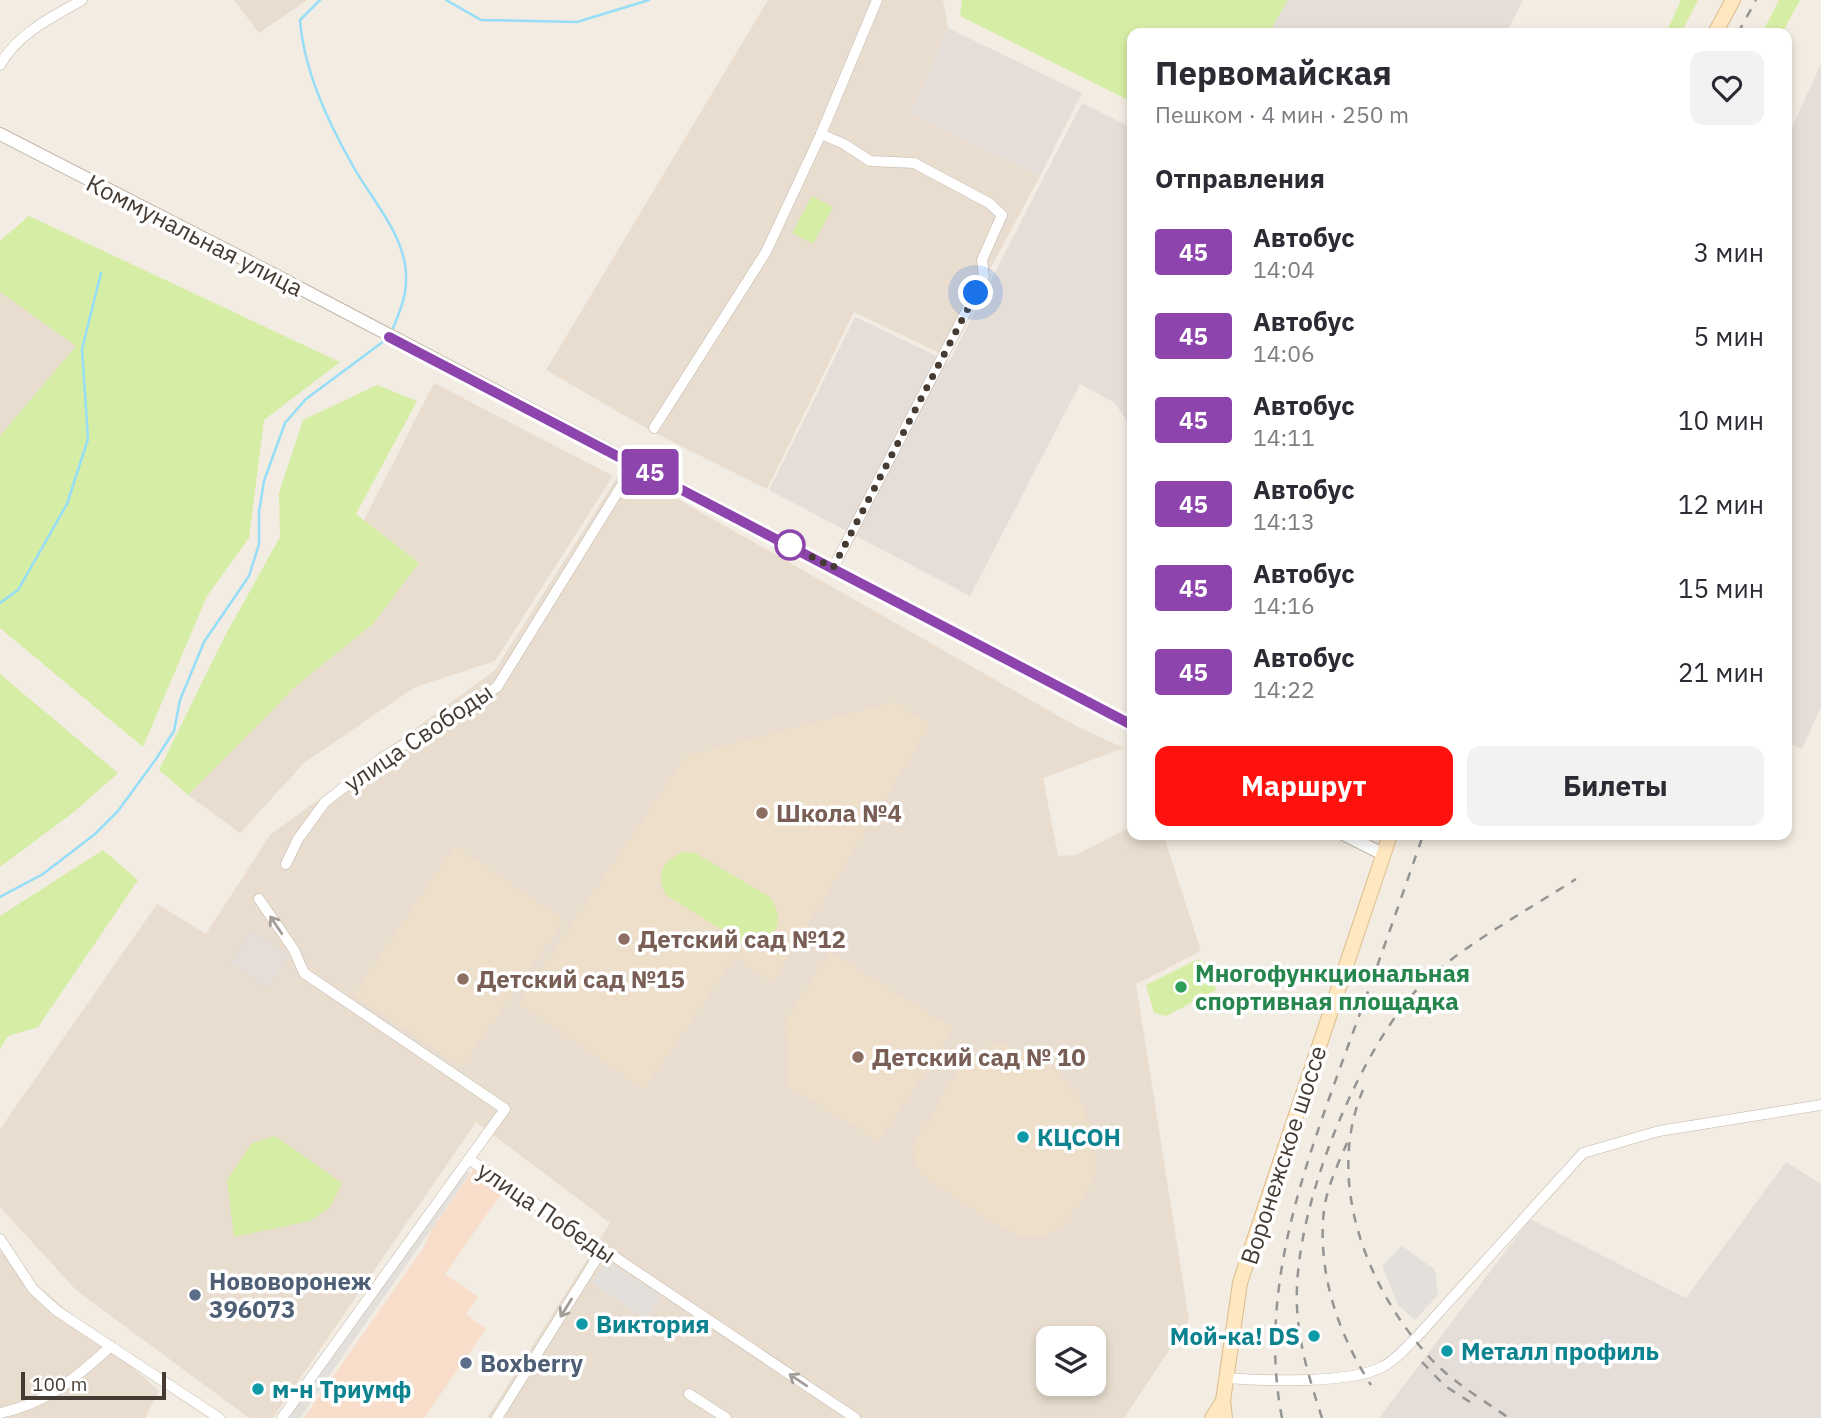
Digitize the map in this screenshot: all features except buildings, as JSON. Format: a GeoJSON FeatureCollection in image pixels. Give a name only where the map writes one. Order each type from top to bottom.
{"type":"FeatureCollection","features":[{"type":"Feature","properties":{"kind":"main road"},"geometry":{"type":"LineString","coordinates":[[1718,28],[1733,0]]}},
{"type":"Feature","properties":{"kind":"main road","name":"Воронежское шоссе"},"geometry":{"type":"LineString","coordinates":[[1226,1418],[1223,1401],[1240,1283],[1388,840]]}},
{"type":"Feature","properties":{"kind":"main road","name":"Воронежское шоссе"},"geometry":{"type":"LineString","coordinates":[[1212,1418],[1223,1401]]}},
{"type":"Feature","properties":{"kind":"street"},"geometry":{"type":"LineString","coordinates":[[0,65],[16,41],[82,0]]}},
{"type":"Feature","properties":{"kind":"street"},"geometry":{"type":"LineString","coordinates":[[654,428],[766,252],[821,134],[877,0]]}},
{"type":"Feature","properties":{"kind":"street","name":"Коммунальная улица"},"geometry":{"type":"LineString","coordinates":[[0,134],[1127,722]]}},
{"type":"Feature","properties":{"kind":"street"},"geometry":{"type":"LineString","coordinates":[[821,134],[844,144],[870,161],[914,163],[989,204],[1002,215],[982,260],[984,277],[833,568]]}},
{"type":"Feature","properties":{"kind":"street","name":"улица Свободы"},"geometry":{"type":"LineString","coordinates":[[286,864],[298,839],[325,802],[382,758],[497,687],[635,464]]}},
{"type":"Feature","properties":{"kind":"street"},"geometry":{"type":"LineString","coordinates":[[1355,840],[1383,854]]}},
{"type":"Feature","properties":{"kind":"street"},"geometry":{"type":"LineString","coordinates":[[259,900],[294,950],[304,973],[505,1109],[470,1160]]}},
{"type":"Feature","properties":{"kind":"street"},"geometry":{"type":"LineString","coordinates":[[1227,1378],[1334,1377],[1356,1375],[1384,1366],[1415,1339],[1583,1153],[1659,1131],[1821,1105]]}},
{"type":"Feature","properties":{"kind":"street","name":"улица Победы"},"geometry":{"type":"LineString","coordinates":[[282,1418],[470,1160],[855,1418]]}},
{"type":"Feature","properties":{"kind":"street"},"geometry":{"type":"LineString","coordinates":[[0,1239],[33,1289],[57,1311],[219,1418]]}},
{"type":"Feature","properties":{"kind":"street"},"geometry":{"type":"LineString","coordinates":[[497,1418],[602,1250]]}},
{"type":"Feature","properties":{"kind":"street"},"geometry":{"type":"LineString","coordinates":[[0,1413],[26,1408],[51,1395],[111,1346]]}},
{"type":"Feature","properties":{"kind":"street"},"geometry":{"type":"LineString","coordinates":[[689,1394],[726,1418]]}},
{"type":"Feature","properties":{"kind":"shaded area"},"geometry":{"type":"Polygon","coordinates":[[[234,0],[307,0],[259,33],[234,0]]]}},
{"type":"Feature","properties":{"kind":"shaded area"},"geometry":{"type":"Polygon","coordinates":[[[768,0],[943,0],[948,28],[911,113],[1040,176],[944,355],[854,312],[767,489],[655,433],[546,370],[768,0]]]}},
{"type":"Feature","properties":{"kind":"shaded area"},"geometry":{"type":"Polygon","coordinates":[[[1288,0],[1523,0],[1509,28],[1272,28],[1288,0]]]}},
{"type":"Feature","properties":{"kind":"shaded area"},"geometry":{"type":"Polygon","coordinates":[[[948,28],[1082,93],[1040,176],[911,113],[948,28]]]}},
{"type":"Feature","properties":{"kind":"shaded area"},"geometry":{"type":"Polygon","coordinates":[[[1821,64],[1821,707],[1802,749],[1792,744],[1792,127],[1821,64]]]}},
{"type":"Feature","properties":{"kind":"shaded area"},"geometry":{"type":"Polygon","coordinates":[[[1082,103],[1127,126],[1127,421],[1115,403],[1080,384],[970,596],[769,490],[855,317],[949,362],[1082,103]]]}},
{"type":"Feature","properties":{"kind":"shaded area"},"geometry":{"type":"Polygon","coordinates":[[[0,292],[76,346],[0,436],[0,292]]]}},
{"type":"Feature","properties":{"kind":"shaded area"},"geometry":{"type":"Polygon","coordinates":[[[434,383],[613,476],[495,661],[415,687],[304,763],[240,833],[188,795],[296,686],[374,623],[419,563],[364,520],[434,383]]]}},
{"type":"Feature","properties":{"kind":"shaded area"},"geometry":{"type":"Polygon","coordinates":[[[623,468],[1078,727],[1124,748],[1043,778],[1058,856],[1076,855],[1127,829],[1127,840],[1165,840],[1201,951],[1136,984],[1189,1320],[1124,1418],[487,1418],[610,1223],[476,1122],[273,1418],[249,1418],[76,1290],[0,1207],[0,1129],[157,904],[206,934],[270,835],[495,670],[623,468]]]}},
{"type":"Feature","properties":{"kind":"shaded area","name":"Школа №4"},"geometry":{"type":"Polygon","coordinates":[[[895,702],[930,725],[772,983],[735,957],[644,1089],[519,1003],[686,756],[895,702]]]}},
{"type":"Feature","properties":{"kind":"shaded area"},"geometry":{"type":"Polygon","coordinates":[[[455,846],[564,920],[461,1067],[354,995],[455,846]]]}},
{"type":"Feature","properties":{"kind":"shaded area"},"geometry":{"type":"Polygon","coordinates":[[[252,930],[290,956],[267,988],[230,962],[252,930]]]}},
{"type":"Feature","properties":{"kind":"shaded area"},"geometry":{"type":"Polygon","coordinates":[[[830,952],[954,1029],[879,1141],[788,1086],[786,1020],[830,952]]]}},
{"type":"Feature","properties":{"kind":"shaded area"},"geometry":{"type":"Polygon","coordinates":[[[998,1042],[1036,1057],[1059,1074],[1079,1098],[1093,1136],[1096,1173],[1087,1193],[1059,1229],[1040,1237],[1020,1237],[928,1179],[915,1165],[914,1145],[948,1086],[963,1065],[982,1050],[998,1042]]]}},
{"type":"Feature","properties":{"kind":"shaded area"},"geometry":{"type":"Polygon","coordinates":[[[1786,1162],[1821,1184],[1821,1418],[1379,1418],[1530,1219],[1686,1298],[1786,1162]]]}},
{"type":"Feature","properties":{"kind":"shaded area"},"geometry":{"type":"Polygon","coordinates":[[[475,1168],[505,1188],[445,1274],[478,1297],[466,1314],[486,1329],[424,1418],[304,1418],[424,1247],[432,1228],[475,1168]]]}},
{"type":"Feature","properties":{"kind":"shaded area"},"geometry":{"type":"Polygon","coordinates":[[[464,1170],[470,1173],[300,1418],[286,1418],[464,1170]]]}},
{"type":"Feature","properties":{"kind":"shaded area"},"geometry":{"type":"Polygon","coordinates":[[[1402,1246],[1435,1270],[1438,1295],[1415,1320],[1398,1305],[1382,1266],[1402,1246]]]}},
{"type":"Feature","properties":{"kind":"shaded area"},"geometry":{"type":"Polygon","coordinates":[[[0,1252],[159,1391],[145,1418],[0,1418],[0,1252]]]}},
{"type":"Feature","properties":{"kind":"shaded area"},"geometry":{"type":"Polygon","coordinates":[[[606,1261],[661,1296],[646,1319],[592,1283],[606,1261]]]}},
{"type":"Feature","properties":{"kind":"green space"},"geometry":{"type":"Polygon","coordinates":[[[962,0],[1288,0],[1272,28],[1127,28],[1127,100],[960,16],[962,0]]]}},
{"type":"Feature","properties":{"kind":"green space"},"geometry":{"type":"Polygon","coordinates":[[[1681,0],[1698,0],[1684,28],[1668,28],[1681,0]]]}},
{"type":"Feature","properties":{"kind":"green space"},"geometry":{"type":"Polygon","coordinates":[[[1779,0],[1800,0],[1785,28],[1765,28],[1779,0]]]}},
{"type":"Feature","properties":{"kind":"green space"},"geometry":{"type":"Polygon","coordinates":[[[812,196],[833,207],[813,244],[792,233],[812,196]]]}},
{"type":"Feature","properties":{"kind":"green space"},"geometry":{"type":"Polygon","coordinates":[[[29,216],[340,362],[264,420],[249,538],[207,596],[143,747],[0,628],[0,436],[76,346],[0,292],[0,241],[29,216]]]}},
{"type":"Feature","properties":{"kind":"green space"},"geometry":{"type":"Polygon","coordinates":[[[377,385],[417,401],[356,514],[419,563],[374,623],[296,686],[188,795],[159,770],[225,636],[280,537],[279,493],[303,420],[377,385]]]}},
{"type":"Feature","properties":{"kind":"green space"},"geometry":{"type":"Polygon","coordinates":[[[0,674],[118,773],[74,812],[0,867],[0,674]]]}},
{"type":"Feature","properties":{"kind":"green space"},"geometry":{"type":"Polygon","coordinates":[[[103,850],[138,880],[38,1027],[8,1036],[0,1049],[0,916],[103,850]]]}},
{"type":"Feature","properties":{"kind":"green space"},"geometry":{"type":"Polygon","coordinates":[[[684,852],[695,853],[770,897],[778,915],[776,930],[771,936],[756,943],[745,944],[666,895],[661,881],[663,869],[671,859],[684,852]]]}},
{"type":"Feature","properties":{"kind":"green space","name":"Многофункциональная спортивная площадка"},"geometry":{"type":"Polygon","coordinates":[[[1198,959],[1209,965],[1216,990],[1166,1016],[1154,1013],[1146,985],[1198,959]]]}},
{"type":"Feature","properties":{"kind":"green space"},"geometry":{"type":"Polygon","coordinates":[[[275,1136],[342,1183],[330,1207],[310,1221],[234,1237],[227,1180],[252,1143],[275,1136]]]}},
{"type":"Feature","properties":{"kind":"waterway"},"geometry":{"type":"LineString","coordinates":[[320,0],[300,20],[312,77],[335,132],[394,232],[404,261],[405,291],[391,333]]}},
{"type":"Feature","properties":{"kind":"waterway"},"geometry":{"type":"LineString","coordinates":[[446,0],[481,20],[577,22],[649,0]]}},
{"type":"Feature","properties":{"kind":"waterway"},"geometry":{"type":"LineString","coordinates":[[0,603],[18,590],[67,504],[88,439],[82,349],[101,273]]}},
{"type":"Feature","properties":{"kind":"waterway"},"geometry":{"type":"LineString","coordinates":[[0,897],[43,874],[95,834],[118,811],[156,759],[174,731],[180,700],[204,642],[249,576],[259,544],[259,512],[264,481],[285,423],[306,399],[388,338]]}},
{"type":"Feature","properties":{"kind":"railway"},"geometry":{"type":"LineString","coordinates":[[1741,28],[1756,0]]}},
{"type":"Feature","properties":{"kind":"railway"},"geometry":{"type":"LineString","coordinates":[[1282,1418],[1276,1370],[1276,1322],[1290,1228],[1316,1136],[1421,840]]}},
{"type":"Feature","properties":{"kind":"railway"},"geometry":{"type":"LineString","coordinates":[[1322,1418],[1302,1345],[1297,1282],[1313,1195],[1346,1105],[1389,1026],[1427,980],[1489,933],[1576,879]]}},
{"type":"Feature","properties":{"kind":"railway"},"geometry":{"type":"LineString","coordinates":[[1363,1090],[1352,1125],[1348,1161],[1351,1198],[1359,1234],[1372,1269],[1389,1302],[1432,1360],[1459,1384],[1509,1418]]}},
{"type":"Feature","properties":{"kind":"railway"},"geometry":{"type":"LineString","coordinates":[[1347,1143],[1325,1201],[1324,1256],[1332,1302],[1340,1324],[1371,1385]]}},
{"type":"Feature","properties":{"kind":"railway"},"geometry":{"type":"LineString","coordinates":[[1422,1362],[1445,1386],[1470,1402]]}},
{"type":"Feature","properties":{"kind":"bus line","name":"45"},"geometry":{"type":"LineString","coordinates":[[389,337],[1127,722]]}},
{"type":"Feature","properties":{"kind":"place","name":"Школа №4"},"geometry":{"type":"Point","coordinates":[762,813]}},
{"type":"Feature","properties":{"kind":"place","name":"Детский сад №12"},"geometry":{"type":"Point","coordinates":[624,939]}},
{"type":"Feature","properties":{"kind":"place","name":"Детский сад №15"},"geometry":{"type":"Point","coordinates":[463,979]}},
{"type":"Feature","properties":{"kind":"place","name":"Многофункциональная спортивная площадка"},"geometry":{"type":"Point","coordinates":[1181,987]}},
{"type":"Feature","properties":{"kind":"place","name":"Детский сад № 10"},"geometry":{"type":"Point","coordinates":[858,1057]}},
{"type":"Feature","properties":{"kind":"place","name":"КЦСОН"},"geometry":{"type":"Point","coordinates":[1023,1137]}},
{"type":"Feature","properties":{"kind":"place","name":"Нововоронеж 396073"},"geometry":{"type":"Point","coordinates":[195,1295]}},
{"type":"Feature","properties":{"kind":"place","name":"Виктория"},"geometry":{"type":"Point","coordinates":[582,1324]}},
{"type":"Feature","properties":{"kind":"place","name":"Мой-ка! DS"},"geometry":{"type":"Point","coordinates":[1314,1336]}},
{"type":"Feature","properties":{"kind":"place","name":"Металл профиль"},"geometry":{"type":"Point","coordinates":[1447,1351]}},
{"type":"Feature","properties":{"kind":"place","name":"Boxberry"},"geometry":{"type":"Point","coordinates":[466,1363]}},
{"type":"Feature","properties":{"kind":"place","name":"м-н Триумф"},"geometry":{"type":"Point","coordinates":[258,1389]}},
{"type":"Feature","properties":{"kind":"route"},"geometry":{"type":"LineString","coordinates":[[790,545],[833,568],[976,293]]}}]}
